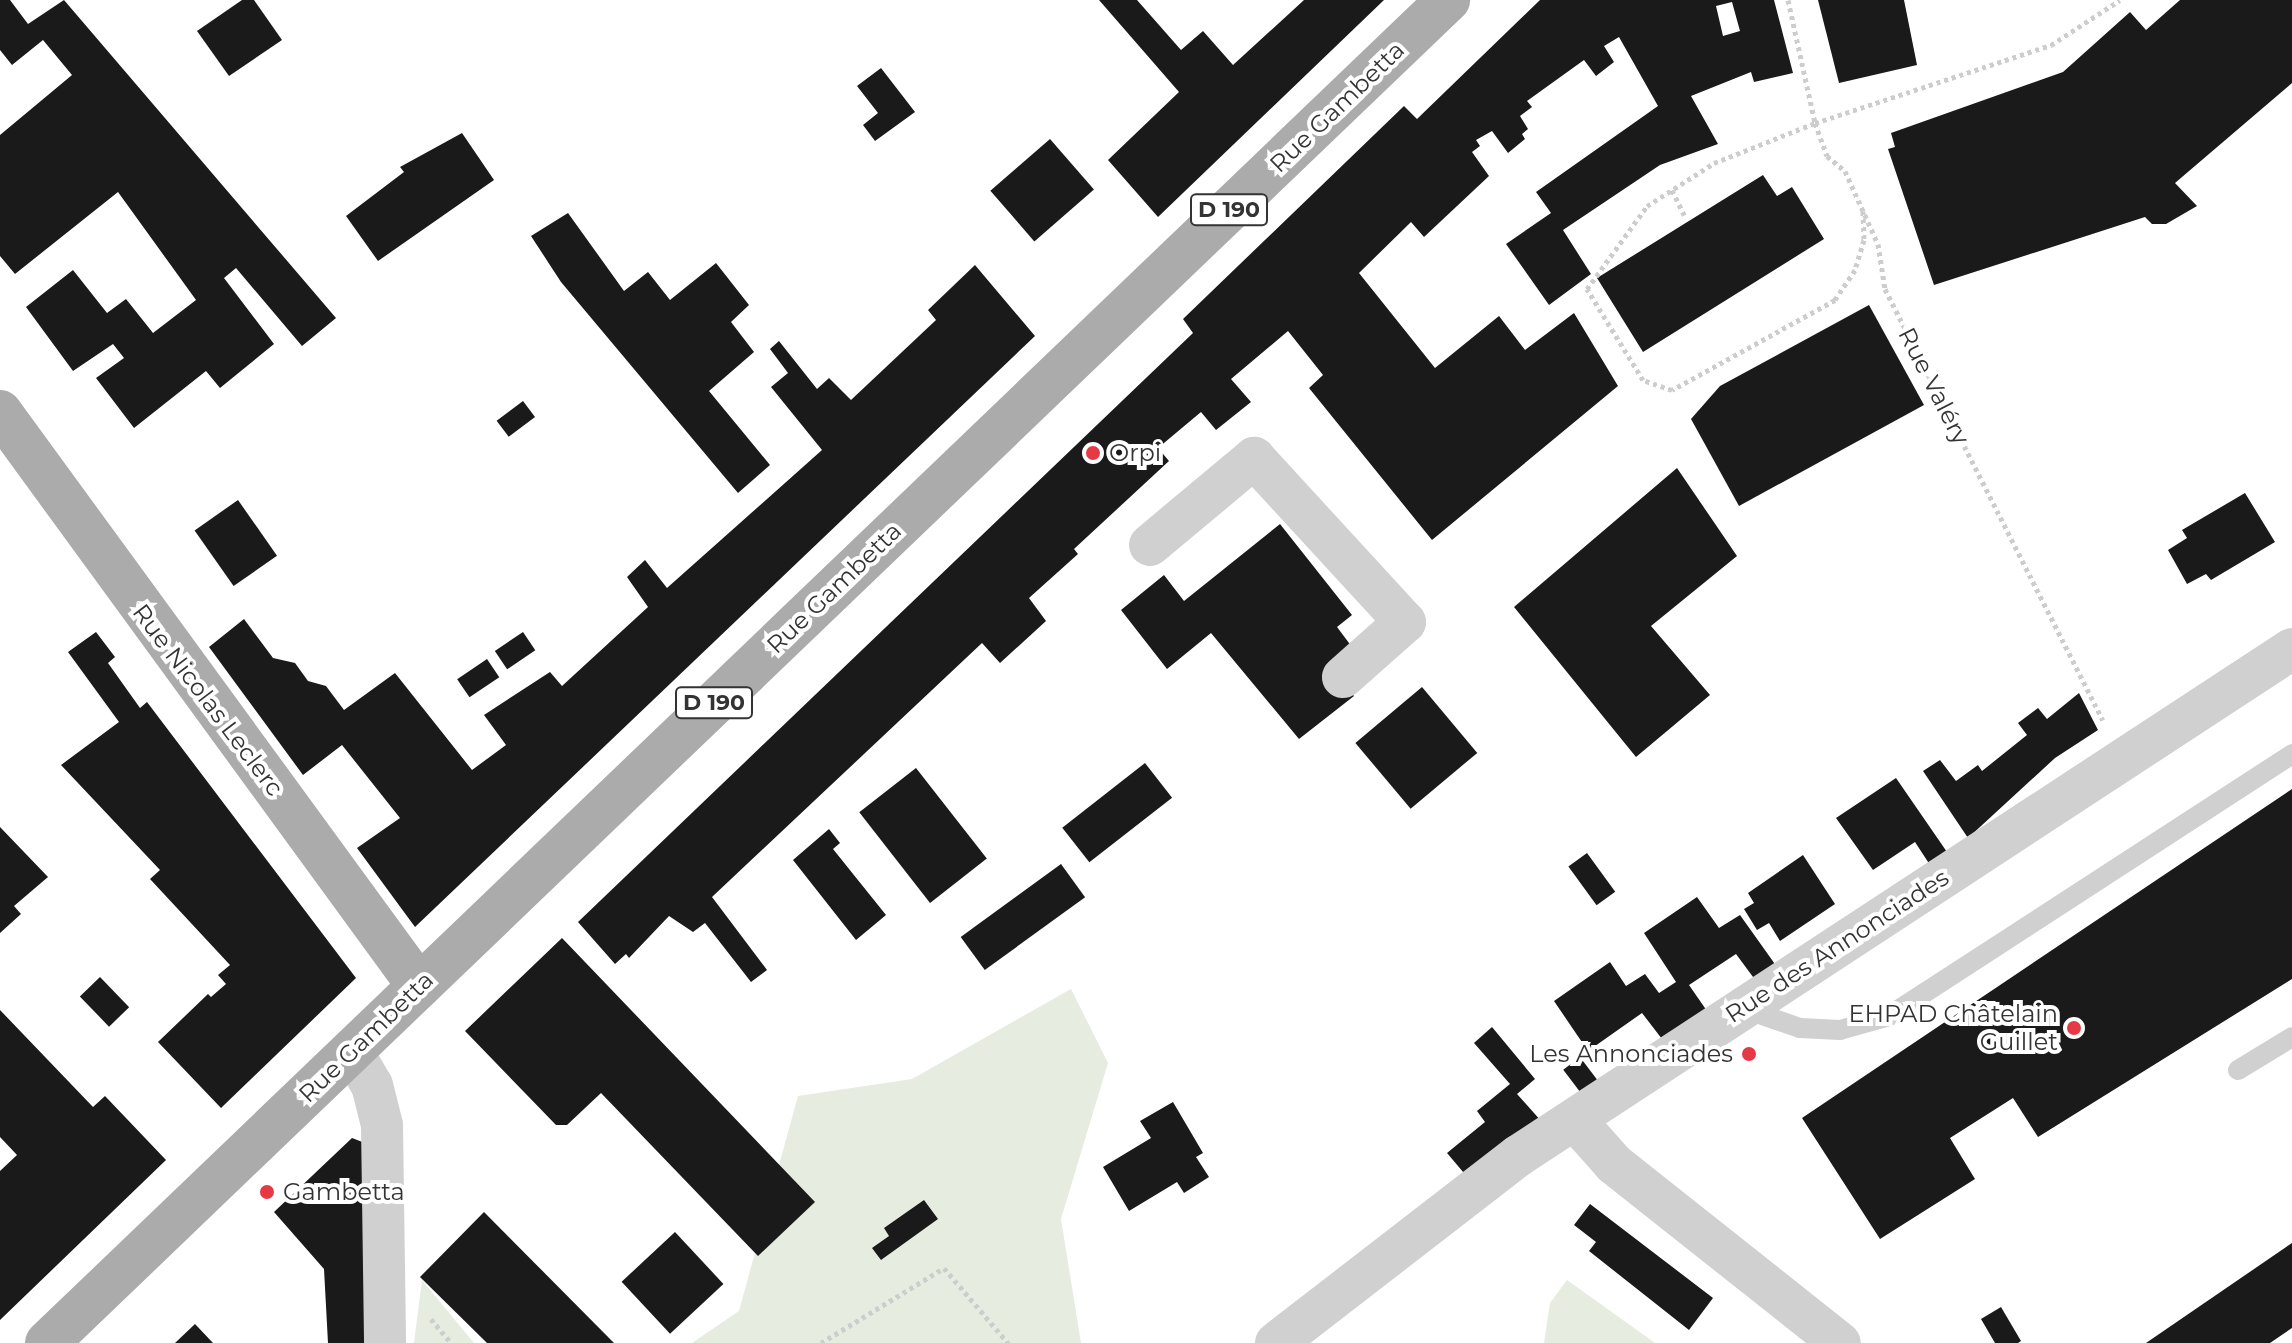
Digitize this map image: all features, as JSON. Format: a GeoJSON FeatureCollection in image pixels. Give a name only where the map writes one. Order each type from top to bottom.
{"type":"FeatureCollection","features":[{"type":"Feature","properties":{"kind":"main road","name":"Rue Gambetta"},"geometry":{"type":"LineString","coordinates":[[47,1343],[1448,0]]}},
{"type":"Feature","properties":{"kind":"main road","name":"Rue Nicolas Leclerc"},"geometry":{"type":"LineString","coordinates":[[0,412],[419,986]]}},
{"type":"Feature","properties":{"kind":"street"},"geometry":{"type":"LineString","coordinates":[[1150,545],[1254,458],[1405,622],[1343,677]]}},
{"type":"Feature","properties":{"kind":"street","name":"Rue des Annonciades"},"geometry":{"type":"LineString","coordinates":[[1276,1343],[1518,1156],[2292,649]]}},
{"type":"Feature","properties":{"kind":"street"},"geometry":{"type":"LineString","coordinates":[[352,1051],[372,1085],[382,1125],[385,1343]]}},
{"type":"Feature","properties":{"kind":"street"},"geometry":{"type":"LineString","coordinates":[[1575,1120],[1614,1164],[1840,1343]]}},
{"type":"Feature","properties":{"kind":"lane"},"geometry":{"type":"LineString","coordinates":[[1742,1008],[1800,1028],[1840,1030],[1889,1016],[2292,754]]}},
{"type":"Feature","properties":{"kind":"lane"},"geometry":{"type":"LineString","coordinates":[[2238,1070],[2292,1037]]}},
{"type":"Feature","properties":{"kind":"path","name":"Rue Valéry"},"geometry":{"type":"LineString","coordinates":[[1788,0],[1815,123],[1827,156],[1845,171],[1878,244],[1885,289],[2123,760]]}},
{"type":"Feature","properties":{"kind":"path"},"geometry":{"type":"LineString","coordinates":[[1863,211],[1864,240],[1855,270],[1835,300],[1672,390],[1643,380],[1587,289],[1647,206],[1714,163],[1815,123],[2051,45],[2120,0]]}},
{"type":"Feature","properties":{"kind":"path"},"geometry":{"type":"LineString","coordinates":[[1672,190],[1684,215]]}},
{"type":"Feature","properties":{"kind":"path"},"geometry":{"type":"LineString","coordinates":[[821,1343],[944,1268],[1008,1343]]}},
{"type":"Feature","properties":{"kind":"path"},"geometry":{"type":"LineString","coordinates":[[431,1318],[451,1343]]}},
{"type":"Feature","properties":{"kind":"shaded area"},"geometry":{"type":"Polygon","coordinates":[[[1071,989],[1108,1063],[1061,1219],[1081,1343],[692,1343],[739,1311],[798,1096],[912,1079],[1071,989]]]}},
{"type":"Feature","properties":{"kind":"shaded area"},"geometry":{"type":"Polygon","coordinates":[[[422,1280],[474,1343],[414,1343],[422,1280]]]}},
{"type":"Feature","properties":{"kind":"shaded area"},"geometry":{"type":"Polygon","coordinates":[[[1567,1280],[1655,1343],[1544,1343],[1550,1303],[1567,1280]]]}},
{"type":"Feature","properties":{"kind":"building"},"geometry":{"type":"Polygon","coordinates":[[[0,0],[10,0],[28,24],[64,0],[336,318],[302,346],[236,268],[224,278],[274,344],[220,388],[206,371],[134,428],[96,378],[124,358],[113,344],[73,371],[26,307],[73,270],[107,313],[126,299],[153,333],[196,300],[118,192],[15,274],[0,256],[0,135],[72,75],[43,40],[12,65],[0,50],[0,0]]]}},
{"type":"Feature","properties":{"kind":"building"},"geometry":{"type":"Polygon","coordinates":[[[242,0],[254,0],[282,40],[229,76],[197,31],[242,0]]]}},
{"type":"Feature","properties":{"kind":"building"},"geometry":{"type":"Polygon","coordinates":[[[1099,0],[1137,0],[1181,50],[1203,31],[1233,65],[1304,0],[1384,0],[1158,217],[1108,160],[1179,92],[1099,0]]]}},
{"type":"Feature","properties":{"kind":"building"},"geometry":{"type":"Polygon","coordinates":[[[1540,0],[1774,0],[1793,73],[1754,82],[1751,72],[1691,96],[1718,144],[1660,165],[1563,230],[1591,274],[1549,305],[1506,244],[1551,213],[1536,192],[1658,106],[1619,37],[1604,46],[1614,62],[1596,76],[1584,60],[1527,101],[1532,107],[1520,116],[1528,129],[1522,134],[1525,139],[1508,153],[1492,131],[1476,140],[1480,146],[1472,152],[1489,176],[1424,237],[1411,222],[1359,273],[1435,368],[1499,316],[1525,350],[1574,313],[1618,386],[1432,540],[1309,388],[1323,375],[1288,331],[1231,379],[1251,402],[1216,430],[1201,412],[1158,448],[1169,461],[1074,549],[1078,554],[1029,598],[1046,621],[1000,663],[982,643],[712,897],[767,970],[751,982],[705,923],[693,932],[669,916],[629,958],[626,954],[615,964],[578,922],[1193,333],[1183,319],[1404,106],[1417,119],[1540,0]],[[1732,2],[1716,6],[1723,36],[1740,31],[1732,2]]]}},
{"type":"Feature","properties":{"kind":"building"},"geometry":{"type":"Polygon","coordinates":[[[1818,0],[1904,0],[1917,65],[1839,83],[1818,0]]]}},
{"type":"Feature","properties":{"kind":"building"},"geometry":{"type":"Polygon","coordinates":[[[2180,0],[2292,0],[2292,83],[2175,183],[2197,206],[2166,224],[2152,224],[2145,217],[1934,285],[1888,149],[1895,147],[1891,133],[2063,72],[2130,12],[2146,30],[2180,0]]]}},
{"type":"Feature","properties":{"kind":"building"},"geometry":{"type":"Polygon","coordinates":[[[881,68],[915,112],[875,141],[863,125],[878,113],[857,86],[881,68]]]}},
{"type":"Feature","properties":{"kind":"building"},"geometry":{"type":"Polygon","coordinates":[[[462,133],[494,180],[378,261],[346,216],[404,172],[400,167],[462,133]]]}},
{"type":"Feature","properties":{"kind":"building"},"geometry":{"type":"Polygon","coordinates":[[[1050,139],[1094,190],[1034,241],[990,191],[1050,139]]]}},
{"type":"Feature","properties":{"kind":"building"},"geometry":{"type":"Polygon","coordinates":[[[1763,175],[1777,196],[1792,187],[1824,239],[1643,352],[1597,278],[1763,175]]]}},
{"type":"Feature","properties":{"kind":"building"},"geometry":{"type":"Polygon","coordinates":[[[568,213],[624,291],[648,272],[670,300],[716,263],[749,305],[731,322],[754,352],[709,391],[770,465],[738,493],[561,282],[531,236],[568,213]]]}},
{"type":"Feature","properties":{"kind":"building"},"geometry":{"type":"Polygon","coordinates":[[[975,265],[1035,336],[415,927],[357,848],[400,818],[342,745],[303,775],[209,647],[244,619],[273,658],[295,663],[308,681],[326,686],[344,710],[395,673],[472,770],[506,745],[484,715],[550,672],[562,686],[648,607],[627,577],[645,560],[667,588],[822,450],[771,387],[788,373],[770,349],[779,341],[817,389],[829,378],[851,400],[936,320],[928,310],[975,265]]]}},
{"type":"Feature","properties":{"kind":"building"},"geometry":{"type":"Polygon","coordinates":[[[1869,305],[1924,405],[1739,506],[1691,419],[1720,386],[1869,305]]]}},
{"type":"Feature","properties":{"kind":"building"},"geometry":{"type":"Polygon","coordinates":[[[523,401],[535,417],[509,437],[497,421],[523,401]]]}},
{"type":"Feature","properties":{"kind":"building"},"geometry":{"type":"Polygon","coordinates":[[[1677,468],[1737,556],[1651,626],[1710,695],[1636,757],[1514,607],[1677,468]]]}},
{"type":"Feature","properties":{"kind":"building"},"geometry":{"type":"Polygon","coordinates":[[[2245,493],[2275,542],[2211,580],[2206,574],[2187,584],[2168,550],[2187,538],[2182,530],[2245,493]]]}},
{"type":"Feature","properties":{"kind":"building"},"geometry":{"type":"Polygon","coordinates":[[[238,500],[277,556],[234,586],[195,530],[238,500]]]}},
{"type":"Feature","properties":{"kind":"building"},"geometry":{"type":"Polygon","coordinates":[[[1280,524],[1352,615],[1337,627],[1352,647],[1330,666],[1354,696],[1299,739],[1211,633],[1167,669],[1121,610],[1164,575],[1184,601],[1280,524]]]}},
{"type":"Feature","properties":{"kind":"building"},"geometry":{"type":"Polygon","coordinates":[[[96,632],[115,657],[108,663],[140,708],[147,702],[356,978],[221,1108],[158,1042],[208,994],[211,997],[226,984],[218,975],[230,965],[150,879],[160,870],[61,765],[119,722],[68,652],[96,632]]]}},
{"type":"Feature","properties":{"kind":"building"},"geometry":{"type":"Polygon","coordinates":[[[523,632],[535,650],[507,669],[495,651],[523,632]]]}},
{"type":"Feature","properties":{"kind":"building"},"geometry":{"type":"Polygon","coordinates":[[[487,659],[499,677],[469,697],[457,679],[487,659]]]}},
{"type":"Feature","properties":{"kind":"building"},"geometry":{"type":"Polygon","coordinates":[[[1422,687],[1477,753],[1411,809],[1355,743],[1422,687]]]}},
{"type":"Feature","properties":{"kind":"building"},"geometry":{"type":"Polygon","coordinates":[[[2079,693],[2098,730],[2055,758],[1968,838],[1923,771],[1940,760],[1956,781],[1978,765],[1982,771],[2027,735],[2018,723],[2038,708],[2047,719],[2079,693]]]}},
{"type":"Feature","properties":{"kind":"building"},"geometry":{"type":"Polygon","coordinates":[[[1145,763],[1172,798],[1089,862],[1062,828],[1145,763]]]}},
{"type":"Feature","properties":{"kind":"building"},"geometry":{"type":"Polygon","coordinates":[[[916,768],[987,859],[930,903],[859,812],[916,768]]]}},
{"type":"Feature","properties":{"kind":"building"},"geometry":{"type":"Polygon","coordinates":[[[1896,778],[1947,852],[1930,865],[1915,842],[1873,870],[1836,818],[1896,778]]]}},
{"type":"Feature","properties":{"kind":"building","name":"EHPAD Châtelain Guillet"},"geometry":{"type":"Polygon","coordinates":[[[2292,789],[2292,979],[2038,1137],[2013,1098],[1950,1138],[1975,1179],[1880,1239],[1802,1118],[2292,789]]]}},
{"type":"Feature","properties":{"kind":"building"},"geometry":{"type":"Polygon","coordinates":[[[0,827],[48,877],[14,906],[21,914],[0,933],[0,827]]]}},
{"type":"Feature","properties":{"kind":"building"},"geometry":{"type":"Polygon","coordinates":[[[829,829],[840,843],[833,849],[886,915],[856,940],[793,860],[829,829]]]}},
{"type":"Feature","properties":{"kind":"building"},"geometry":{"type":"Polygon","coordinates":[[[1587,853],[1615,892],[1597,905],[1568,867],[1587,853]]]}},
{"type":"Feature","properties":{"kind":"building"},"geometry":{"type":"Polygon","coordinates":[[[1803,855],[1835,904],[1780,941],[1769,923],[1757,930],[1744,909],[1754,903],[1748,893],[1803,855]]]}},
{"type":"Feature","properties":{"kind":"building"},"geometry":{"type":"Polygon","coordinates":[[[1061,864],[1085,897],[985,970],[961,937],[1061,864]]]}},
{"type":"Feature","properties":{"kind":"building"},"geometry":{"type":"Polygon","coordinates":[[[1697,897],[1719,928],[1740,915],[1777,967],[1756,981],[1736,954],[1689,985],[1707,1011],[1662,1039],[1642,1013],[1588,1051],[1554,1001],[1610,962],[1626,986],[1645,974],[1659,993],[1676,982],[1644,933],[1697,897]]]}},
{"type":"Feature","properties":{"kind":"building"},"geometry":{"type":"Polygon","coordinates":[[[562,938],[815,1202],[758,1256],[601,1093],[567,1125],[556,1125],[465,1031],[562,938]]]}},
{"type":"Feature","properties":{"kind":"building"},"geometry":{"type":"Polygon","coordinates":[[[100,977],[129,1007],[109,1027],[80,996],[100,977]]]}},
{"type":"Feature","properties":{"kind":"building"},"geometry":{"type":"Polygon","coordinates":[[[0,1010],[93,1107],[105,1096],[166,1160],[0,1320],[0,1171],[17,1155],[0,1137],[0,1010]]]}},
{"type":"Feature","properties":{"kind":"building"},"geometry":{"type":"Polygon","coordinates":[[[1492,1027],[1535,1079],[1517,1094],[1542,1122],[1469,1179],[1447,1153],[1485,1122],[1477,1111],[1510,1084],[1474,1043],[1492,1027]]]}},
{"type":"Feature","properties":{"kind":"building"},"geometry":{"type":"Polygon","coordinates":[[[1580,1057],[1601,1085],[1584,1098],[1563,1070],[1580,1057]]]}},
{"type":"Feature","properties":{"kind":"building"},"geometry":{"type":"Polygon","coordinates":[[[1173,1102],[1203,1153],[1196,1157],[1209,1177],[1184,1193],[1177,1182],[1129,1211],[1103,1167],[1151,1138],[1140,1121],[1173,1102]]]}},
{"type":"Feature","properties":{"kind":"building"},"geometry":{"type":"Polygon","coordinates":[[[352,1138],[365,1143],[366,1343],[328,1343],[324,1269],[274,1212],[352,1138]]]}},
{"type":"Feature","properties":{"kind":"building"},"geometry":{"type":"Polygon","coordinates":[[[924,1200],[938,1219],[881,1260],[872,1248],[889,1236],[884,1228],[924,1200]]]}},
{"type":"Feature","properties":{"kind":"building"},"geometry":{"type":"Polygon","coordinates":[[[1590,1204],[1713,1298],[1689,1330],[1589,1251],[1596,1242],[1574,1225],[1590,1204]]]}},
{"type":"Feature","properties":{"kind":"building"},"geometry":{"type":"Polygon","coordinates":[[[484,1212],[614,1343],[487,1343],[420,1277],[484,1212]]]}},
{"type":"Feature","properties":{"kind":"building"},"geometry":{"type":"Polygon","coordinates":[[[675,1232],[723,1284],[670,1334],[622,1282],[675,1232]]]}},
{"type":"Feature","properties":{"kind":"building"},"geometry":{"type":"Polygon","coordinates":[[[2292,1243],[2292,1328],[2270,1343],[2146,1343],[2292,1243]]]}},
{"type":"Feature","properties":{"kind":"building"},"geometry":{"type":"Polygon","coordinates":[[[2001,1307],[2021,1341],[2018,1343],[1995,1343],[1981,1319],[2001,1307]]]}},
{"type":"Feature","properties":{"kind":"building"},"geometry":{"type":"Polygon","coordinates":[[[195,1324],[213,1343],[175,1343],[195,1324]]]}},
{"type":"Feature","properties":{"kind":"place","name":"Orpi"},"geometry":{"type":"Point","coordinates":[1093,453]}},
{"type":"Feature","properties":{"kind":"place","name":"EHPAD Châtelain Guillet"},"geometry":{"type":"Point","coordinates":[2074,1028]}},
{"type":"Feature","properties":{"kind":"place","name":"Les Annonciades"},"geometry":{"type":"Point","coordinates":[1749,1054]}},
{"type":"Feature","properties":{"kind":"place","name":"Gambetta"},"geometry":{"type":"Point","coordinates":[267,1192]}}]}
